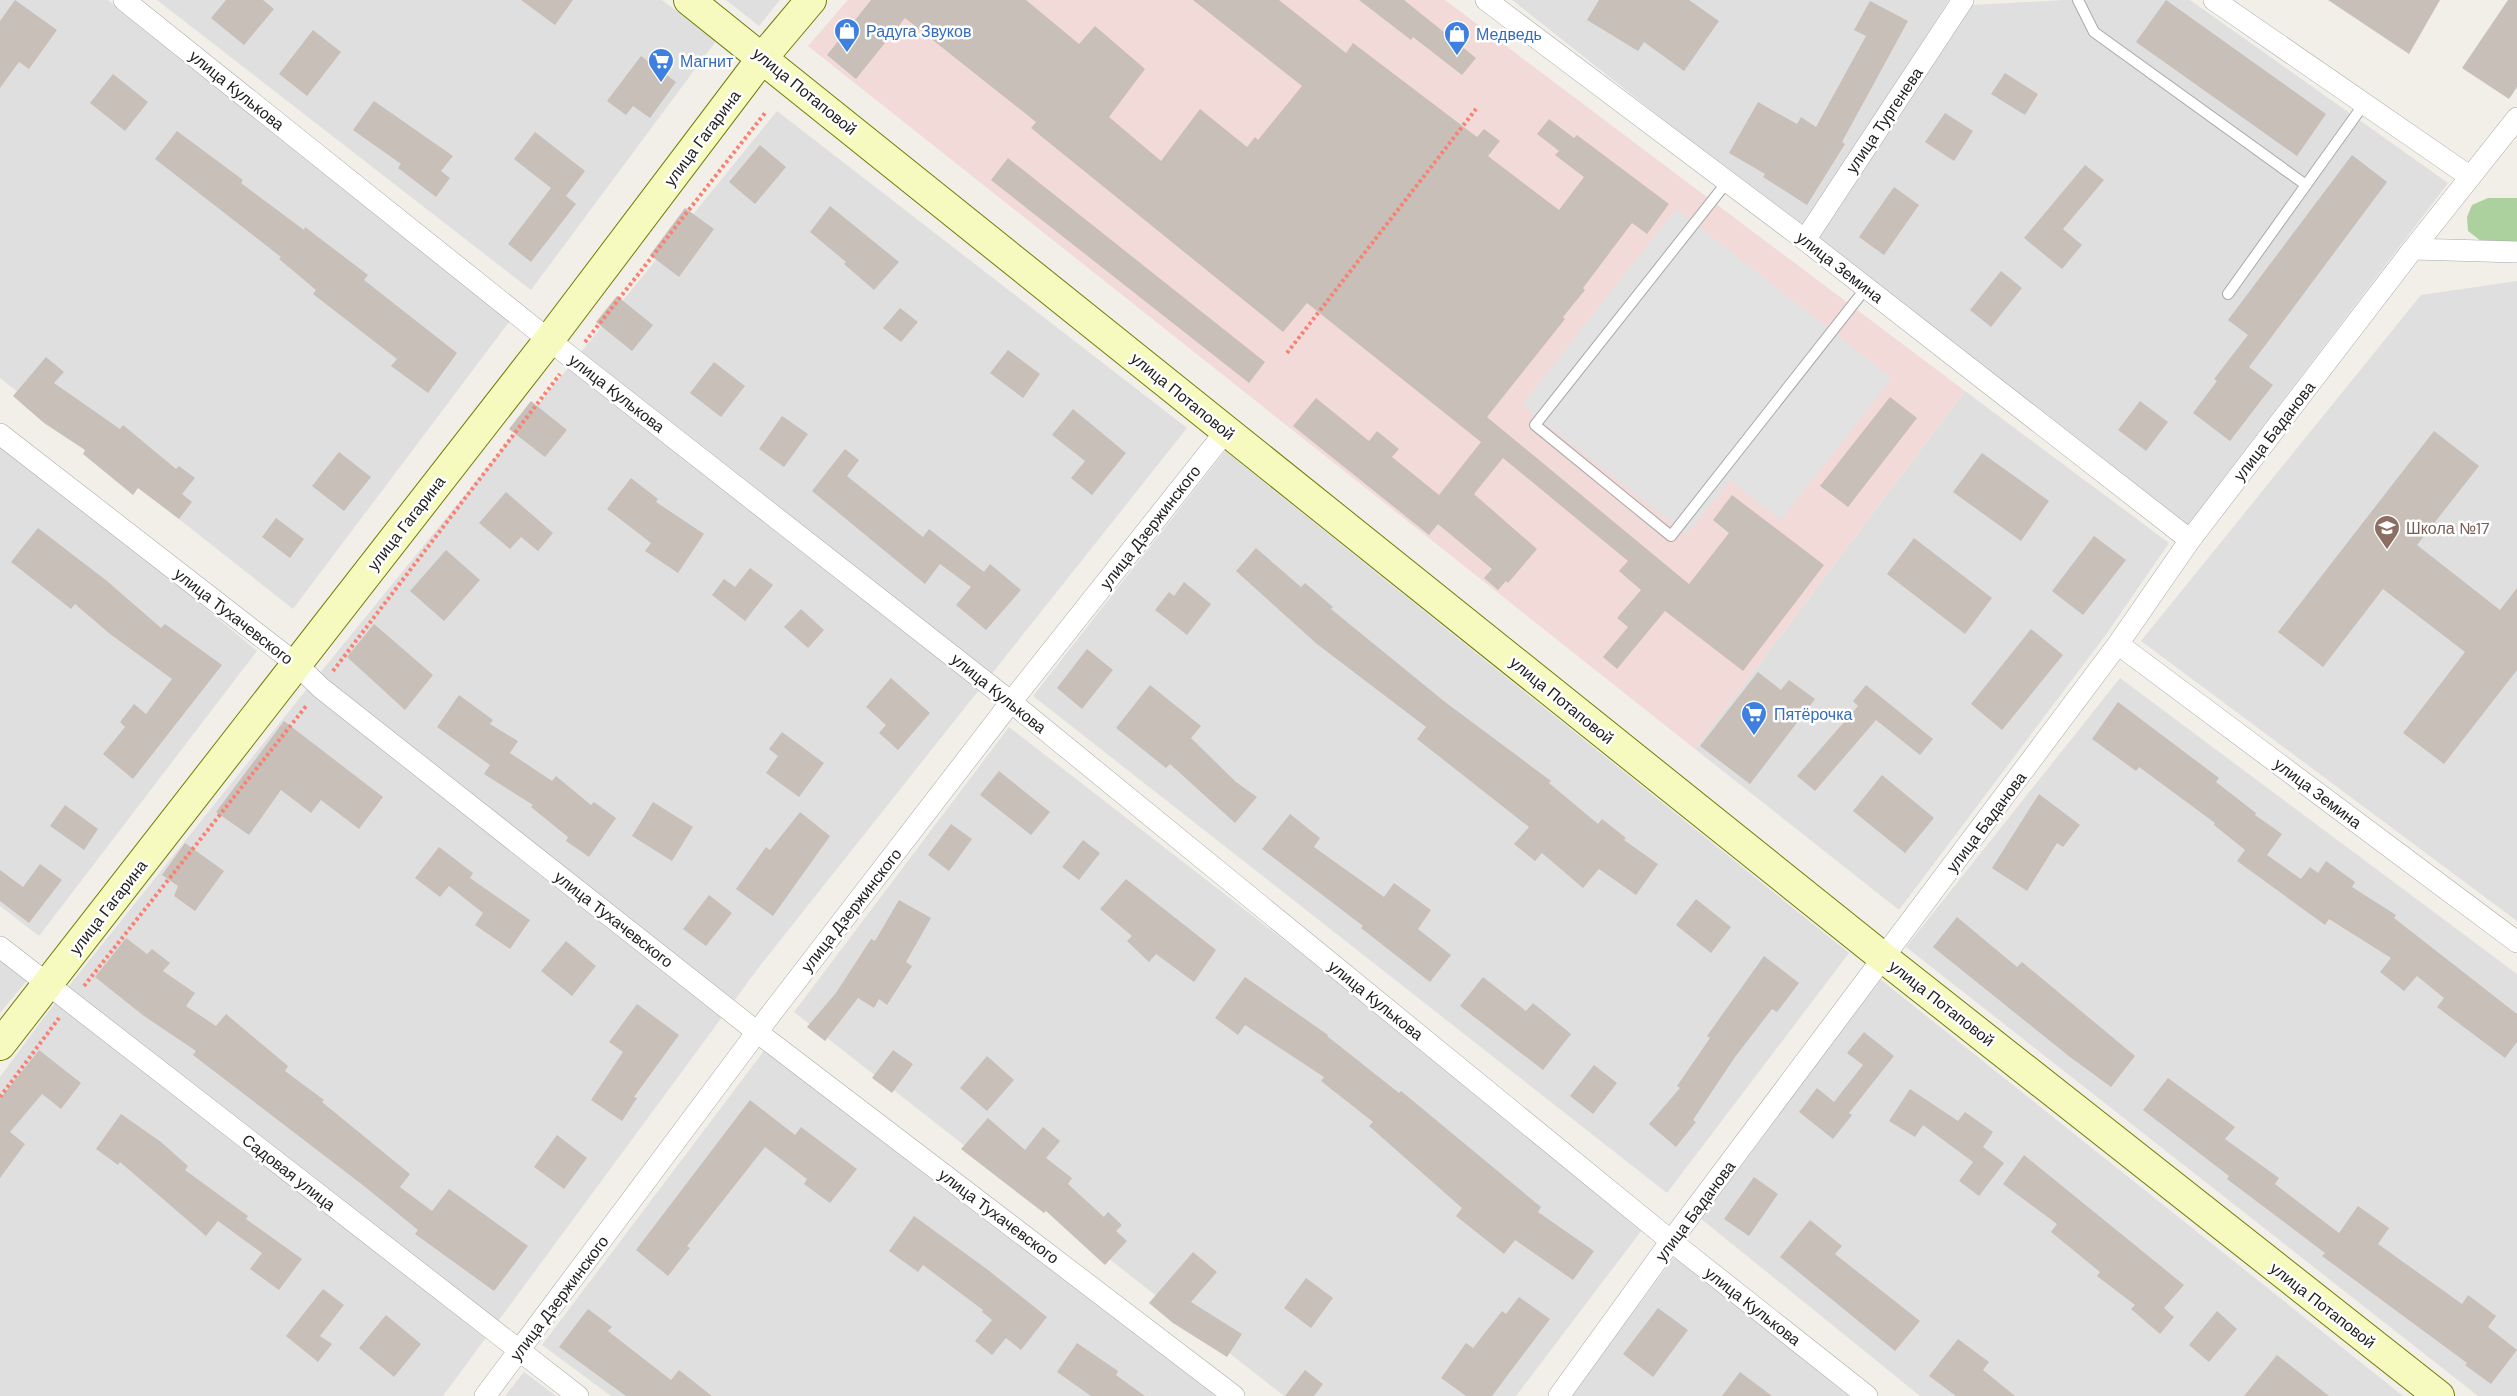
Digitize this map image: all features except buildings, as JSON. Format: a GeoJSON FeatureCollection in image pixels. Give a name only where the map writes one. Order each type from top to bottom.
{"type":"FeatureCollection","features":[{"type":"Feature","properties":{"kind":"main road","name":"улица Потаповой"},"geometry":{"type":"LineString","coordinates":[[689,0],[1885,958],[2439,1396]]}},
{"type":"Feature","properties":{"kind":"main road","name":"улица Гагарина"},"geometry":{"type":"LineString","coordinates":[[0,1045],[59,994],[295,663],[549,340],[763,57],[811,0]]}},
{"type":"Feature","properties":{"kind":"street","name":"улица Кулькова"},"geometry":{"type":"LineString","coordinates":[[124,0],[572,359],[1011,702],[1671,1241],[1867,1396]]}},
{"type":"Feature","properties":{"kind":"street","name":"улица Земина"},"geometry":{"type":"LineString","coordinates":[[1486,0],[1804,240],[2190,540]]}},
{"type":"Feature","properties":{"kind":"street","name":"улица Тургенева"},"geometry":{"type":"LineString","coordinates":[[1804,240],[1963,0]]}},
{"type":"Feature","properties":{"kind":"street"},"geometry":{"type":"LineString","coordinates":[[2214,0],[2469,176]]}},
{"type":"Feature","properties":{"kind":"street","name":"улица Баданова"},"geometry":{"type":"LineString","coordinates":[[1559,1396],[1671,1241],[2118,644],[2190,540],[2469,176],[2517,118]]}},
{"type":"Feature","properties":{"kind":"street"},"geometry":{"type":"LineString","coordinates":[[2413,249],[2517,252]]}},
{"type":"Feature","properties":{"kind":"street","name":"улица Дзержинского"},"geometry":{"type":"LineString","coordinates":[[485,1396],[758,1032],[1011,702],[1227,431]]}},
{"type":"Feature","properties":{"kind":"street","name":"улица Тухачевского"},"geometry":{"type":"LineString","coordinates":[[0,434],[295,663],[321,688],[758,1032],[1234,1396]]}},
{"type":"Feature","properties":{"kind":"street","name":"улица Земина"},"geometry":{"type":"LineString","coordinates":[[2118,644],[2517,942]]}},
{"type":"Feature","properties":{"kind":"street","name":"Садовая улица"},"geometry":{"type":"LineString","coordinates":[[0,947],[578,1396]]}},
{"type":"Feature","properties":{"kind":"lane"},"geometry":{"type":"LineString","coordinates":[[2078,0],[2094,32],[2306,185]]}},
{"type":"Feature","properties":{"kind":"lane"},"geometry":{"type":"LineString","coordinates":[[2228,294],[2364,104]]}},
{"type":"Feature","properties":{"kind":"lane"},"geometry":{"type":"LineString","coordinates":[[1727,182],[1535,425],[1671,536],[1866,288]]}},
{"type":"Feature","properties":{"kind":"path"},"geometry":{"type":"LineString","coordinates":[[1287,352],[1476,109]]}},
{"type":"Feature","properties":{"kind":"path"},"geometry":{"type":"LineString","coordinates":[[0,1097],[59,994],[321,688],[572,359],[765,113]]}},
{"type":"Feature","properties":{"kind":"shaded area"},"geometry":{"type":"Polygon","coordinates":[[[0,0],[108,0],[509,322],[293,609],[0,378],[0,0]]]}},
{"type":"Feature","properties":{"kind":"shaded area"},"geometry":{"type":"Polygon","coordinates":[[[157,0],[662,0],[716,41],[531,290],[157,0]]]}},
{"type":"Feature","properties":{"kind":"shaded area"},"geometry":{"type":"Polygon","coordinates":[[[726,0],[780,0],[759,26],[726,0]]]}},
{"type":"Feature","properties":{"kind":"shaded area"},"geometry":{"type":"Polygon","coordinates":[[[848,0],[1445,0],[1965,391],[1695,749],[808,46],[848,0]]]}},
{"type":"Feature","properties":{"kind":"shaded area"},"geometry":{"type":"Polygon","coordinates":[[[1512,0],[1949,0],[1803,230],[1512,0]]]}},
{"type":"Feature","properties":{"kind":"shaded area"},"geometry":{"type":"Polygon","coordinates":[[[2065,0],[2190,0],[2448,183],[2188,525],[1815,237],[1971,5],[2065,0]]]}},
{"type":"Feature","properties":{"kind":"shaded area"},"geometry":{"type":"Polygon","coordinates":[[[777,111],[1187,428],[759,967],[443,1396],[0,1396],[0,1077],[48,1012],[298,700],[777,111]]]}},
{"type":"Feature","properties":{"kind":"shaded area"},"geometry":{"type":"Polygon","coordinates":[[[1676,209],[1892,378],[1781,520],[1730,480],[1687,534],[1522,405],[1676,209]]]}},
{"type":"Feature","properties":{"kind":"shaded area"},"geometry":{"type":"Polygon","coordinates":[[[2517,281],[2517,921],[2141,641],[2421,295],[2517,281]]]}},
{"type":"Feature","properties":{"kind":"shaded area"},"geometry":{"type":"Polygon","coordinates":[[[1965,391],[2169,543],[2105,636],[1899,910],[1695,749],[1965,391]]]}},
{"type":"Feature","properties":{"kind":"shaded area"},"geometry":{"type":"Polygon","coordinates":[[[0,437],[257,651],[39,936],[0,906],[0,437]]]}},
{"type":"Feature","properties":{"kind":"shaded area"},"geometry":{"type":"Polygon","coordinates":[[[1225,451],[1849,953],[1667,1193],[1033,696],[1225,451]]]}},
{"type":"Feature","properties":{"kind":"shaded area"},"geometry":{"type":"Polygon","coordinates":[[[2120,678],[2517,974],[2517,1396],[2478,1396],[1906,947],[2120,678]]]}},
{"type":"Feature","properties":{"kind":"shaded area"},"geometry":{"type":"Polygon","coordinates":[[[1009,727],[1648,1222],[1516,1396],[1284,1396],[794,1012],[1009,727]]]}},
{"type":"Feature","properties":{"kind":"shaded area"},"geometry":{"type":"Polygon","coordinates":[[[0,957],[28,979],[0,1013],[0,957]]]}},
{"type":"Feature","properties":{"kind":"shaded area"},"geometry":{"type":"Polygon","coordinates":[[[1880,979],[2403,1396],[1920,1396],[1700,1218],[1880,979]]]}},
{"type":"Feature","properties":{"kind":"shaded area"},"geometry":{"type":"Polygon","coordinates":[[[769,1044],[1217,1396],[611,1396],[542,1345],[769,1044]]]}},
{"type":"Feature","properties":{"kind":"shaded area"},"geometry":{"type":"Polygon","coordinates":[[[1675,1256],[1849,1396],[1571,1396],[1675,1256]]]}},
{"type":"Feature","properties":{"kind":"shaded area"},"geometry":{"type":"Polygon","coordinates":[[[524,1372],[556,1396],[505,1396],[524,1372]]]}},
{"type":"Feature","properties":{"kind":"green space"},"geometry":{"type":"Polygon","coordinates":[[[2488,198],[2517,198],[2517,245],[2481,241],[2468,231],[2467,217],[2472,205],[2488,198]]]}},
{"type":"Feature","properties":{"kind":"place","name":"Радуга Звуков"},"geometry":{"type":"Point","coordinates":[847,54]}},
{"type":"Feature","properties":{"kind":"place","name":"Медведь"},"geometry":{"type":"Point","coordinates":[1457,57]}},
{"type":"Feature","properties":{"kind":"place","name":"Магнит"},"geometry":{"type":"Point","coordinates":[661,84]}},
{"type":"Feature","properties":{"kind":"place","name":"Школа №17"},"geometry":{"type":"Point","coordinates":[2387,551]}},
{"type":"Feature","properties":{"kind":"place","name":"Пятёрочка"},"geometry":{"type":"Point","coordinates":[1754,737]}}]}
